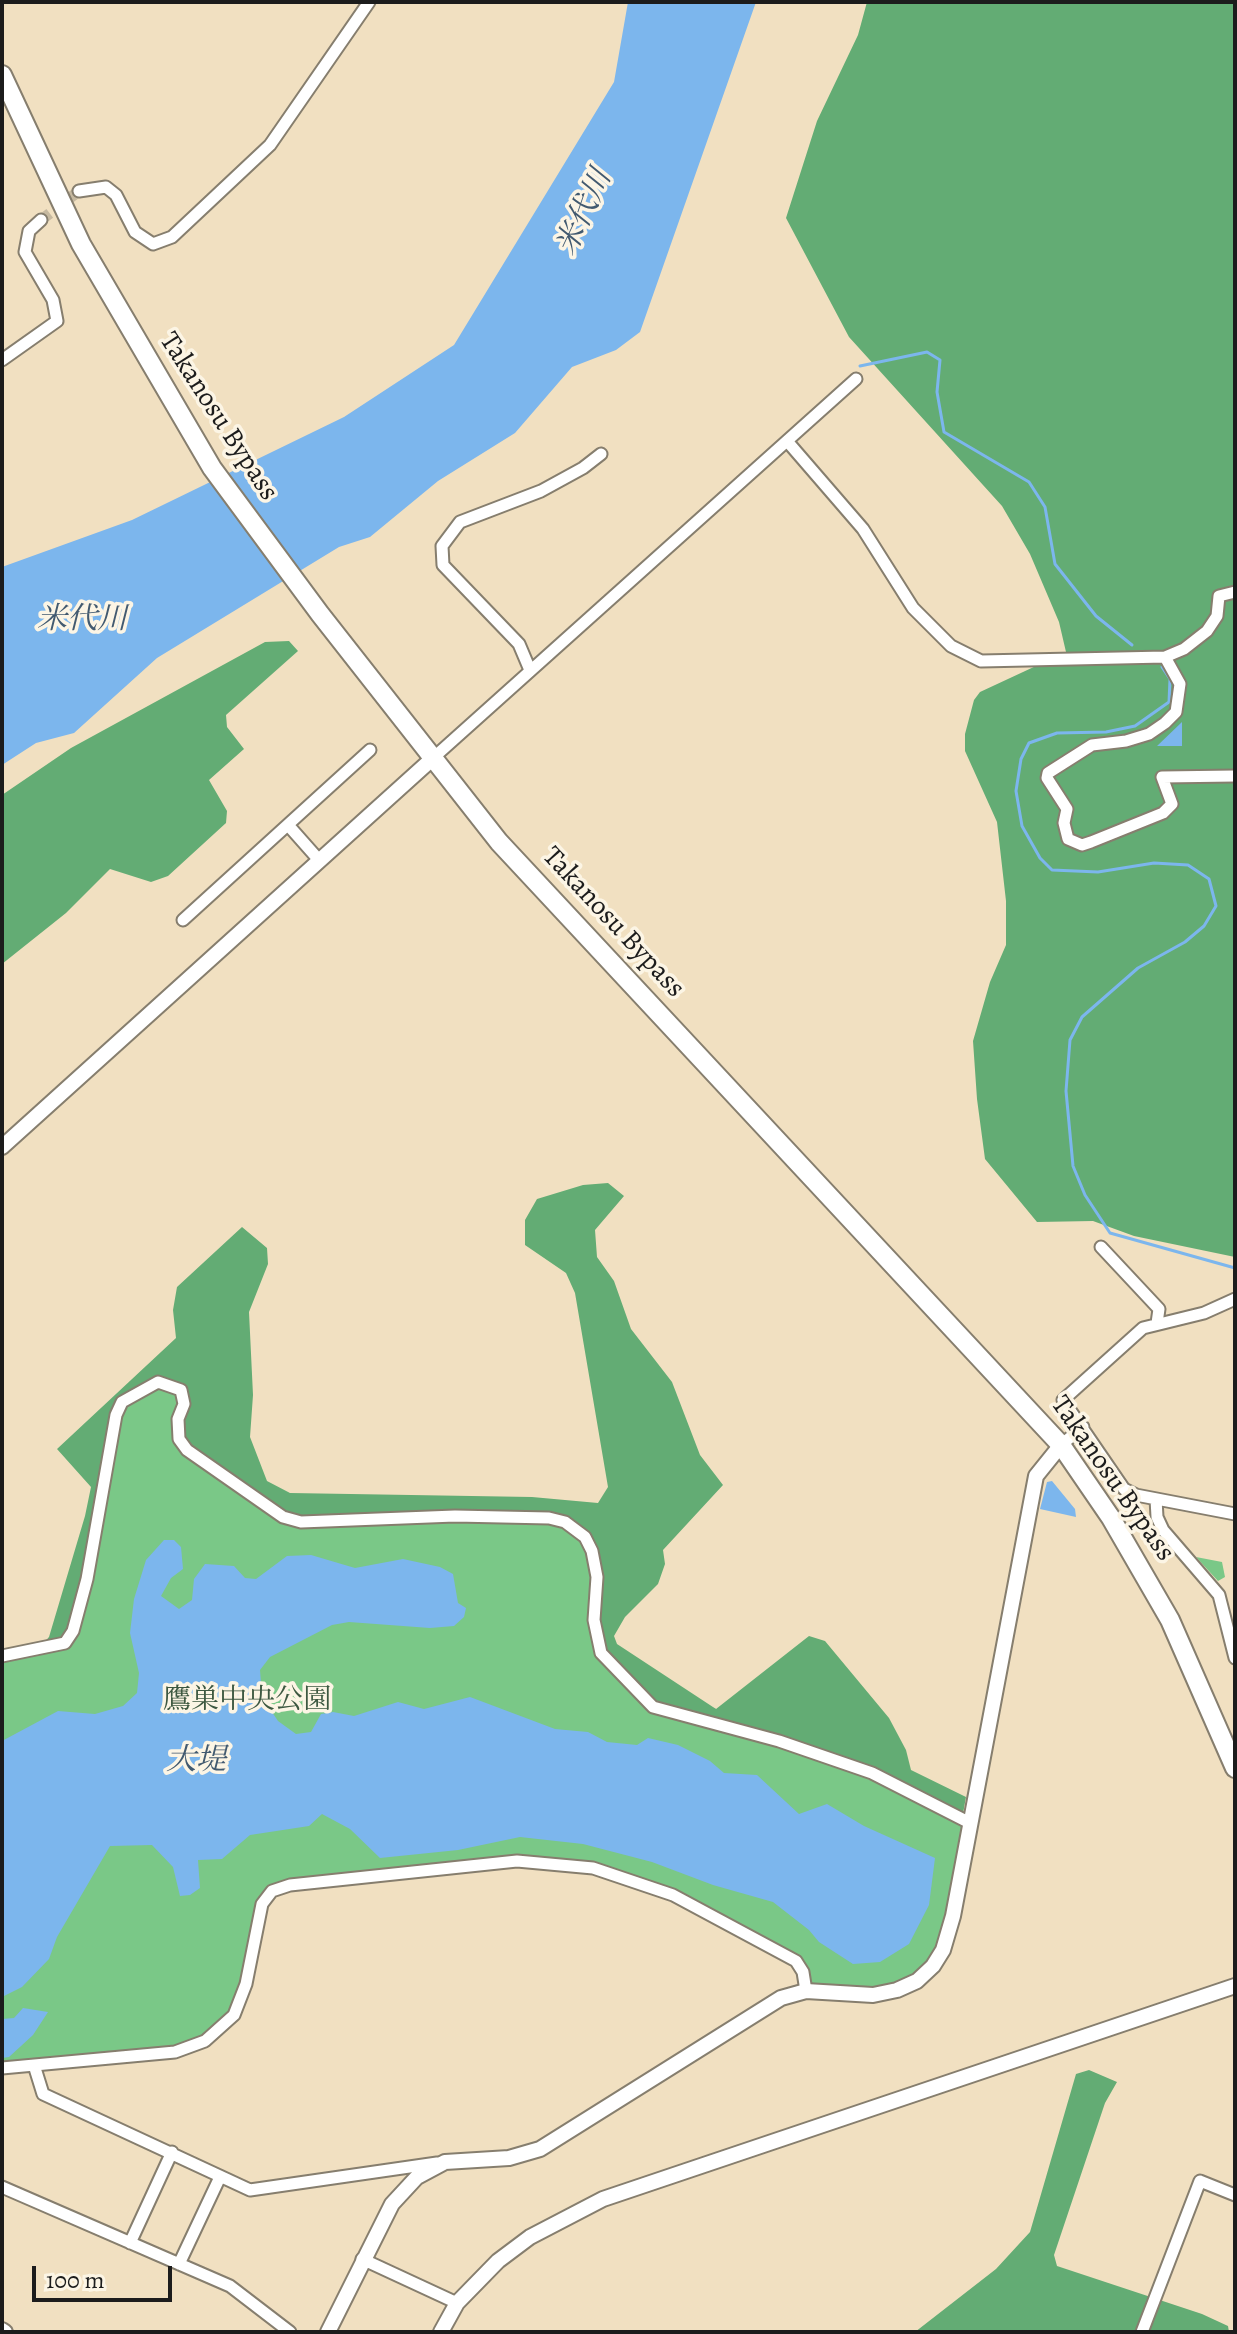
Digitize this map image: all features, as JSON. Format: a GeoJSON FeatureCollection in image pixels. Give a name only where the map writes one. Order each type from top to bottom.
{"type":"FeatureCollection","features":[{"type":"Feature","properties":{"kind":"highway","name":"Takanosu Bypass"},"geometry":{"type":"LineString","coordinates":[[2,75],[81,244],[212,468],[320,614],[499,842],[1061,1445],[1111,1518],[1170,1620],[1235,1768]]}},
{"type":"Feature","properties":{"kind":"street"},"geometry":{"type":"LineString","coordinates":[[79,191],[106,187],[116,195],[135,232],[153,244],[172,237],[270,145],[369,2]]}},
{"type":"Feature","properties":{"kind":"street"},"geometry":{"type":"LineString","coordinates":[[2,360],[57,321],[53,300],[25,252],[29,231],[41,220]]}},
{"type":"Feature","properties":{"kind":"street"},"geometry":{"type":"LineString","coordinates":[[2,1147],[856,379]]}},
{"type":"Feature","properties":{"kind":"street"},"geometry":{"type":"LineString","coordinates":[[787,441],[863,529],[913,608],[951,646],[981,661],[1165,657],[1184,649],[1207,631],[1217,616],[1219,596],[1235,592]]}},
{"type":"Feature","properties":{"kind":"street"},"geometry":{"type":"LineString","coordinates":[[530,670],[519,644],[443,565],[442,546],[460,522],[541,491],[583,468],[601,454]]}},
{"type":"Feature","properties":{"kind":"street"},"geometry":{"type":"LineString","coordinates":[[1165,657],[1180,684],[1176,712],[1165,723],[1149,734],[1126,741],[1092,745],[1048,773],[1047,778],[1067,809],[1064,823],[1068,839],[1082,845],[1163,813],[1172,804],[1162,777],[1235,776]]}},
{"type":"Feature","properties":{"kind":"street"},"geometry":{"type":"LineString","coordinates":[[183,920],[370,750]]}},
{"type":"Feature","properties":{"kind":"street"},"geometry":{"type":"LineString","coordinates":[[288,825],[319,860]]}},
{"type":"Feature","properties":{"kind":"street"},"geometry":{"type":"LineString","coordinates":[[1101,1247],[1159,1309],[1157,1323]]}},
{"type":"Feature","properties":{"kind":"street"},"geometry":{"type":"LineString","coordinates":[[1235,1299],[1204,1313],[1143,1328],[1063,1400],[1124,1489],[1156,1499],[1235,1514]]}},
{"type":"Feature","properties":{"kind":"street"},"geometry":{"type":"LineString","coordinates":[[2,1656],[65,1643],[73,1631],[87,1579],[116,1415],[122,1402],[158,1382],[181,1390],[184,1404],[178,1419],[179,1439],[187,1450],[283,1517],[301,1522],[495,1516],[549,1518],[565,1522],[585,1537],[592,1551],[597,1577],[594,1620],[601,1653],[653,1707],[779,1741],[872,1773],[970,1823]]}},
{"type":"Feature","properties":{"kind":"street"},"geometry":{"type":"LineString","coordinates":[[34,2065],[43,2094],[250,2190],[445,2162],[509,2158],[540,2149],[770,2005],[806,1991],[873,1995],[897,1990],[917,1981],[933,1966],[943,1950],[953,1916],[1036,1476],[1061,1445],[1083,1427]]}},
{"type":"Feature","properties":{"kind":"street"},"geometry":{"type":"LineString","coordinates":[[1156,1499],[1157,1517],[1163,1530],[1182,1556],[1212,1583],[1219,1595],[1231,1630],[1235,1658]]}},
{"type":"Feature","properties":{"kind":"street"},"geometry":{"type":"LineString","coordinates":[[2,2068],[175,2052],[205,2041],[234,2015],[246,1984],[262,1904],[272,1891],[290,1885],[517,1861],[593,1868],[673,1895],[796,1961],[803,1972],[806,1991]]}},
{"type":"Feature","properties":{"kind":"street"},"geometry":{"type":"LineString","coordinates":[[441,2332],[457,2303],[498,2261],[530,2237],[603,2199],[1235,1986]]}},
{"type":"Feature","properties":{"kind":"street"},"geometry":{"type":"LineString","coordinates":[[130,2243],[172,2152]]}},
{"type":"Feature","properties":{"kind":"street"},"geometry":{"type":"LineString","coordinates":[[328,2332],[392,2204],[417,2177],[445,2162]]}},
{"type":"Feature","properties":{"kind":"street"},"geometry":{"type":"LineString","coordinates":[[179,2264],[220,2177]]}},
{"type":"Feature","properties":{"kind":"street"},"geometry":{"type":"LineString","coordinates":[[1142,2332],[1200,2181],[1235,2195]]}},
{"type":"Feature","properties":{"kind":"street"},"geometry":{"type":"LineString","coordinates":[[2,2187],[230,2286],[290,2332]]}},
{"type":"Feature","properties":{"kind":"street"},"geometry":{"type":"LineString","coordinates":[[362,2259],[457,2303]]}},
{"type":"Feature","properties":{"kind":"green space"},"geometry":{"type":"Polygon","coordinates":[[[867,2],[1235,2],[1235,1257],[1134,1236],[1093,1221],[1037,1222],[985,1159],[973,1041],[990,982],[1006,945],[1006,901],[997,822],[965,751],[965,734],[974,700],[980,692],[1066,652],[1059,622],[1030,554],[1002,506],[849,337],[786,218],[817,121],[858,35],[867,2]]]}},
{"type":"Feature","properties":{"kind":"green space"},"geometry":{"type":"Polygon","coordinates":[[[289,641],[298,651],[226,715],[227,727],[244,749],[209,780],[227,811],[226,823],[168,876],[151,882],[110,869],[66,913],[2,964],[2,795],[71,748],[265,642],[289,641]]]}},
{"type":"Feature","properties":{"kind":"green space"},"geometry":{"type":"Polygon","coordinates":[[[608,1183],[624,1196],[595,1230],[597,1257],[614,1281],[631,1329],[672,1382],[700,1455],[723,1485],[663,1550],[665,1564],[658,1584],[625,1617],[614,1636],[617,1644],[716,1709],[809,1636],[825,1641],[889,1718],[906,1750],[911,1770],[966,1797],[962,1819],[872,1773],[653,1707],[601,1653],[592,1551],[565,1522],[283,1517],[179,1439],[181,1390],[158,1382],[122,1402],[65,1643],[38,1649],[49,1637],[91,1487],[57,1449],[176,1338],[173,1310],[177,1287],[242,1227],[267,1248],[268,1264],[249,1312],[253,1395],[250,1437],[267,1481],[290,1493],[532,1497],[598,1503],[608,1487],[575,1293],[566,1273],[525,1245],[525,1220],[537,1199],[583,1185],[608,1183]]]}},
{"type":"Feature","properties":{"kind":"green space","name":"鷹巣中央公園"},"geometry":{"type":"Polygon","coordinates":[[[173,1385],[283,1517],[549,1518],[585,1537],[609,1665],[872,1773],[970,1823],[943,1950],[897,1990],[806,1991],[796,1961],[630,1879],[545,1861],[290,1885],[262,1904],[234,2015],[188,2049],[2,2068],[2,1656],[65,1643],[116,1415],[140,1389],[173,1385]]]}},
{"type":"Feature","properties":{"kind":"green space"},"geometry":{"type":"Polygon","coordinates":[[[1196,1557],[1222,1562],[1225,1577],[1218,1581],[1196,1557]]]}},
{"type":"Feature","properties":{"kind":"green space"},"geometry":{"type":"Polygon","coordinates":[[[1089,2070],[1117,2082],[1105,2103],[1054,2255],[1057,2266],[1202,2314],[1228,2326],[1229,2332],[915,2332],[996,2269],[1030,2232],[1076,2074],[1089,2070]]]}},
{"type":"Feature","properties":{"kind":"water","name":"米代川"},"geometry":{"type":"Polygon","coordinates":[[[628,2],[756,2],[640,332],[616,350],[572,367],[515,433],[438,481],[370,537],[339,547],[157,658],[74,733],[36,743],[2,765],[2,567],[132,520],[344,417],[454,345],[614,82],[628,2]]]}},
{"type":"Feature","properties":{"kind":"water"},"geometry":{"type":"Polygon","coordinates":[[[1182,722],[1182,746],[1157,746],[1182,722]]]}},
{"type":"Feature","properties":{"kind":"water"},"geometry":{"type":"Polygon","coordinates":[[[1052,1481],[1075,1509],[1076,1517],[1040,1509],[1047,1482],[1052,1481]]]}},
{"type":"Feature","properties":{"kind":"water","name":"大堤"},"geometry":{"type":"Polygon","coordinates":[[[164,1540],[174,1540],[181,1547],[183,1569],[171,1578],[161,1596],[179,1609],[192,1600],[194,1579],[205,1564],[234,1566],[245,1578],[256,1579],[287,1556],[311,1555],[355,1568],[403,1559],[440,1567],[453,1574],[458,1603],[466,1608],[464,1617],[454,1626],[430,1628],[349,1622],[332,1625],[270,1657],[260,1670],[262,1697],[278,1721],[296,1734],[311,1732],[321,1714],[333,1712],[354,1716],[398,1702],[424,1709],[470,1697],[555,1729],[588,1732],[607,1742],[637,1745],[648,1738],[678,1745],[710,1761],[724,1773],[757,1775],[799,1814],[827,1804],[864,1826],[935,1858],[929,1905],[909,1944],[880,1962],[853,1964],[819,1942],[809,1930],[773,1902],[713,1885],[652,1862],[583,1844],[520,1837],[458,1850],[380,1858],[350,1829],[322,1814],[309,1826],[250,1835],[222,1859],[198,1860],[200,1888],[190,1895],[180,1896],[173,1867],[152,1845],[110,1846],[57,1937],[49,1959],[22,1987],[2,1997],[2,1741],[58,1711],[95,1714],[123,1706],[137,1693],[139,1673],[130,1633],[134,1599],[146,1560],[164,1540]]]}},
{"type":"Feature","properties":{"kind":"water"},"geometry":{"type":"Polygon","coordinates":[[[23,2008],[48,2012],[33,2035],[9,2057],[2,2058],[2,2019],[14,2018],[23,2008]]]}},
{"type":"Feature","properties":{"kind":"waterway"},"geometry":{"type":"LineString","coordinates":[[860,366],[927,352],[940,360],[937,392],[944,432],[1029,482],[1045,507],[1055,564],[1096,616],[1132,645]]}},
{"type":"Feature","properties":{"kind":"waterway"},"geometry":{"type":"LineString","coordinates":[[1162,667],[1170,679],[1169,702],[1135,726],[1106,732],[1057,733],[1029,743],[1021,759],[1016,791],[1022,826],[1040,858],[1052,870],[1098,872],[1154,863],[1188,865],[1209,879],[1216,906],[1204,926],[1185,942],[1138,968],[1082,1017],[1070,1040],[1066,1091],[1073,1166],[1085,1195],[1110,1233],[1235,1268]]}},
{"type":"Feature","properties":{"kind":"tunnel"},"geometry":{"type":"LineString","coordinates":[[41,220],[79,191]]}}]}
